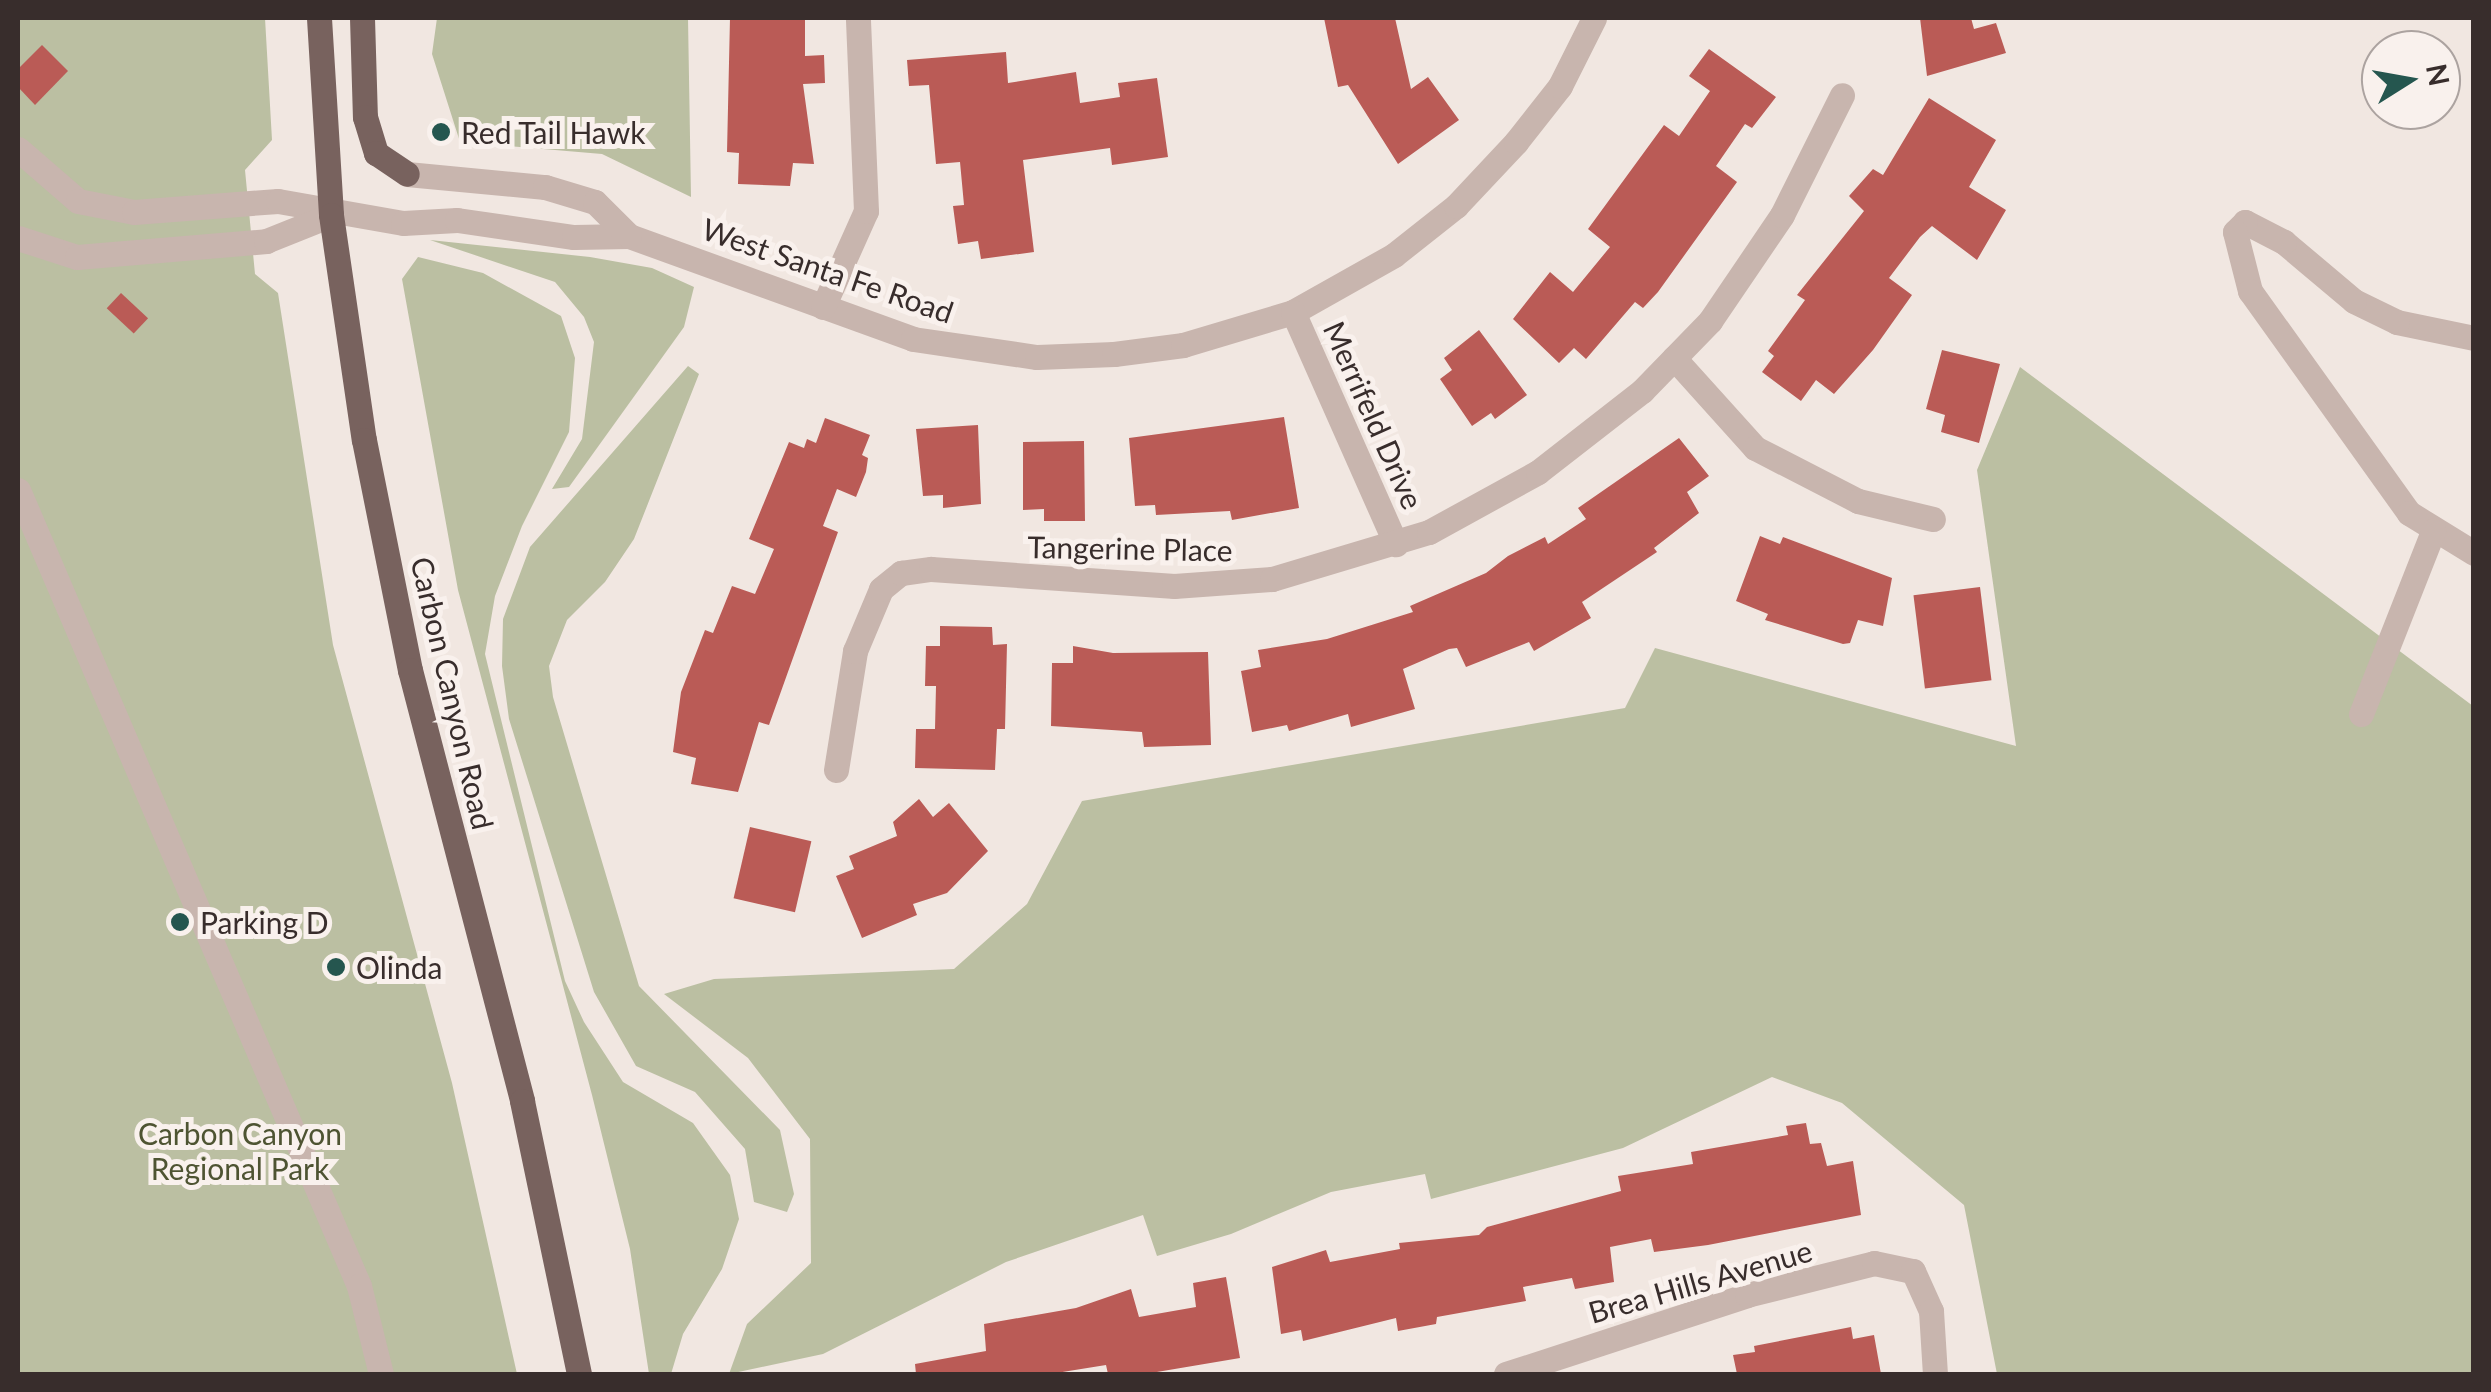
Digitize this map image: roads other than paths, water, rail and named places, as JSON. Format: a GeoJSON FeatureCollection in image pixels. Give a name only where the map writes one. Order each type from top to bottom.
{"type":"FeatureCollection","features":[{"type":"Feature","properties":{"kind":"main road","name":"Carbon Canyon Road"},"geometry":{"type":"LineString","coordinates":[[319,18],[331,215],[364,440],[410,670],[522,1101],[579,1374]]}},
{"type":"Feature","properties":{"kind":"main road"},"geometry":{"type":"LineString","coordinates":[[362,18],[365,117],[376,153],[407,174]]}},
{"type":"Feature","properties":{"kind":"street"},"geometry":{"type":"LineString","coordinates":[[822,307],[866,211],[858,18]]}},
{"type":"Feature","properties":{"kind":"street","name":"West Santa Fe Road"},"geometry":{"type":"LineString","coordinates":[[23,159],[78,201],[134,212],[278,201],[331,215],[629,236],[913,339],[1037,356],[1182,344],[1292,312],[1394,255],[1456,206],[1560,86],[1594,18]]}},
{"type":"Feature","properties":{"kind":"street","name":"Tangerine Place"},"geometry":{"type":"LineString","coordinates":[[836,770],[855,651],[881,589],[901,573],[931,569],[964,576],[1219,587],[1326,568],[1396,544],[1490,503],[1538,472],[1642,391],[1710,320],[1782,216],[1842,96]]}},
{"type":"Feature","properties":{"kind":"street","name":"West Santa Fe Road"},"geometry":{"type":"LineString","coordinates":[[407,174],[544,187],[595,202],[629,236]]}},
{"type":"Feature","properties":{"kind":"street"},"geometry":{"type":"LineString","coordinates":[[18,238],[77,257],[266,241],[331,215]]}},
{"type":"Feature","properties":{"kind":"street"},"geometry":{"type":"LineString","coordinates":[[2474,338],[2397,322],[2354,301],[2284,242],[2245,222],[2234,232],[2250,291],[2408,513],[2474,553]]}},
{"type":"Feature","properties":{"kind":"street","name":"Merrifeld Drive"},"geometry":{"type":"LineString","coordinates":[[1292,312],[1396,544]]}},
{"type":"Feature","properties":{"kind":"street"},"geometry":{"type":"LineString","coordinates":[[1674,358],[1754,448],[1858,501],[1932,519]]}},
{"type":"Feature","properties":{"kind":"street"},"geometry":{"type":"LineString","coordinates":[[18,490],[359,1286],[381,1374]]}},
{"type":"Feature","properties":{"kind":"street"},"geometry":{"type":"LineString","coordinates":[[2361,714],[2433,531]]}},
{"type":"Feature","properties":{"kind":"street","name":"Brea Hills Avenue"},"geometry":{"type":"LineString","coordinates":[[1506,1374],[1549,1368],[1747,1295],[1874,1263],[1914,1272],[1932,1311],[1935,1374]]}},
{"type":"Feature","properties":{"kind":"place","name":"Red Tail Hawk"},"geometry":{"type":"Point","coordinates":[441,132]}},
{"type":"Feature","properties":{"kind":"place","name":"Parking D"},"geometry":{"type":"Point","coordinates":[180,922]}},
{"type":"Feature","properties":{"kind":"place","name":"Olinda"},"geometry":{"type":"Point","coordinates":[336,967]}},
{"type":"Feature","properties":{"kind":"park label","name":"Carbon Canyon Regional Park"},"geometry":{"type":"Point","coordinates":[240,1150]}}]}
